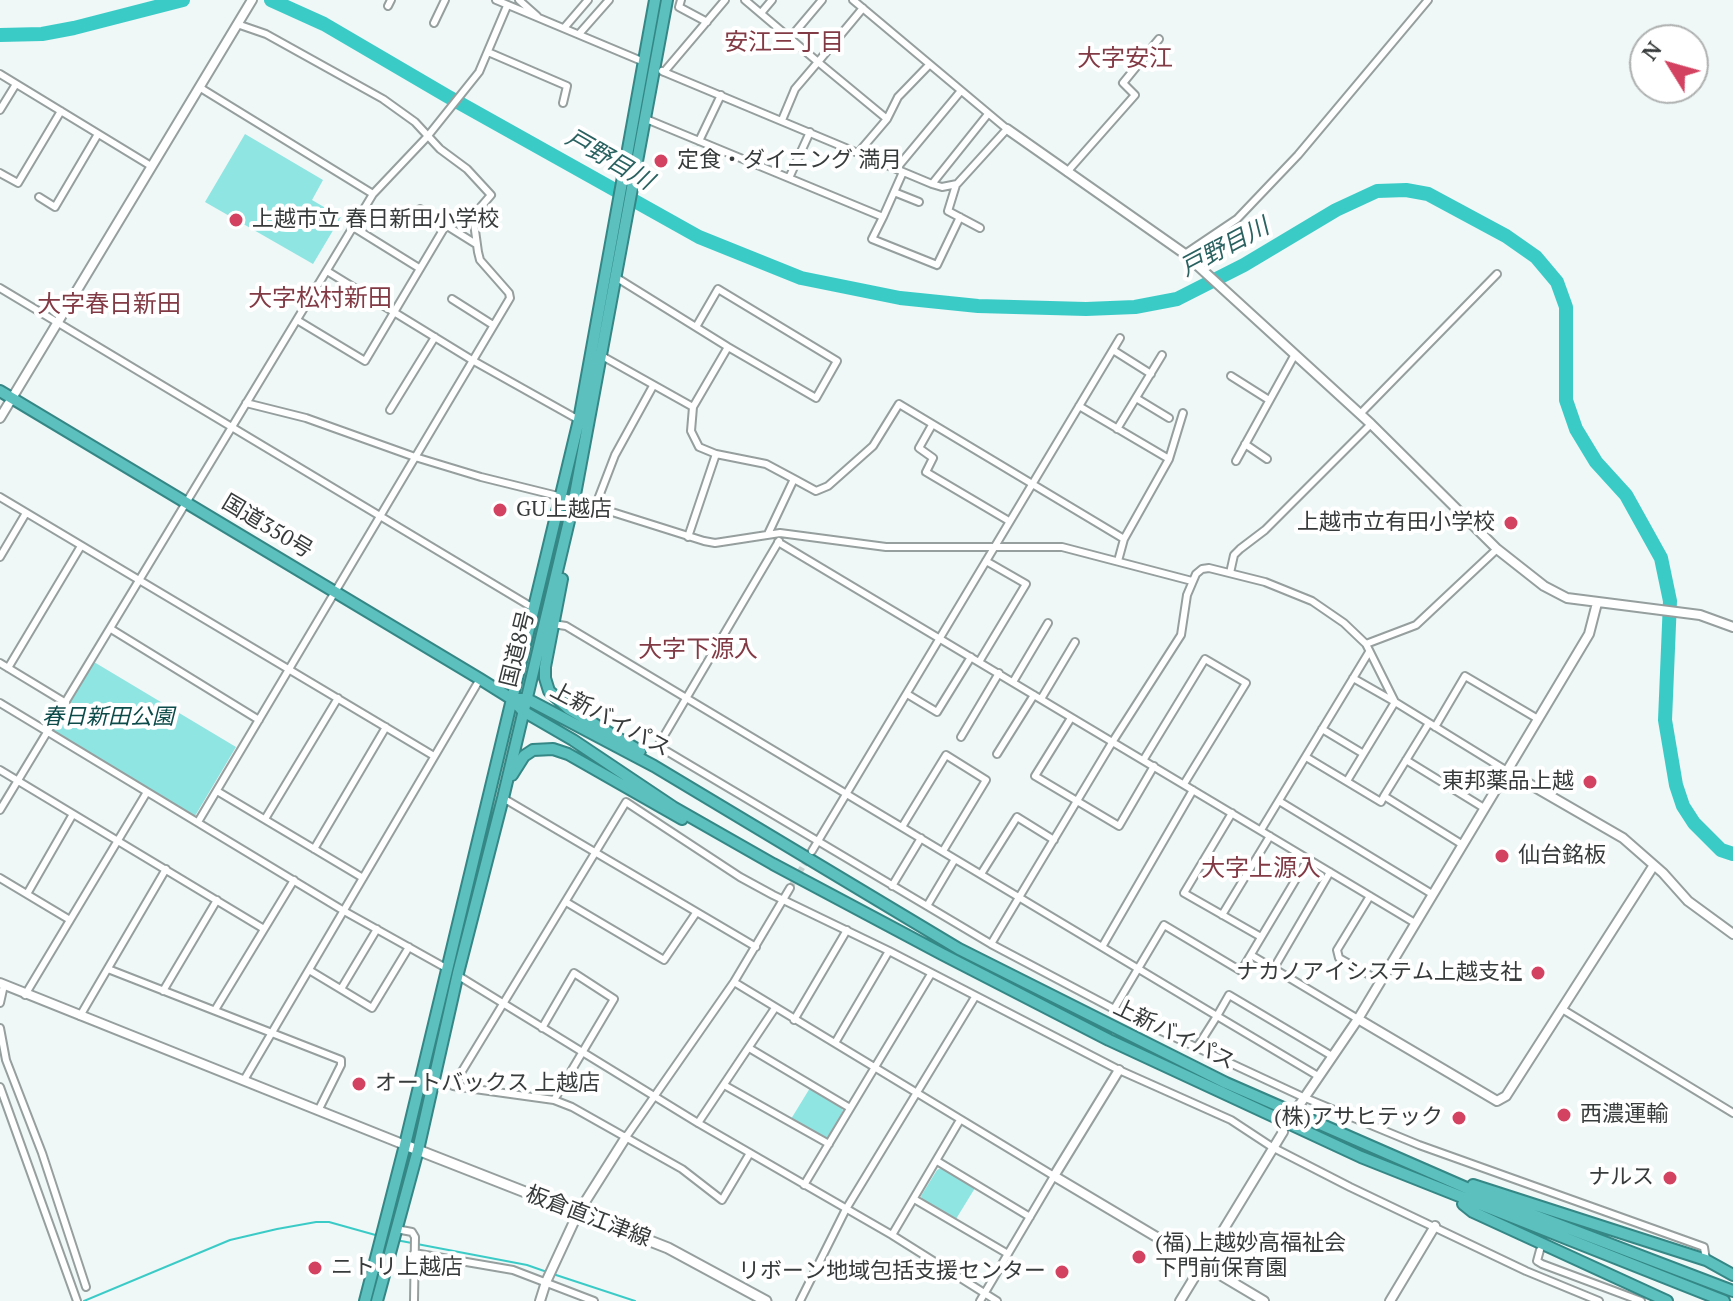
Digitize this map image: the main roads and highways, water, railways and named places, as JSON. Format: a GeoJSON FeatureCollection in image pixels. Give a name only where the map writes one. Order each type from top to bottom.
{"type":"FeatureCollection","features":[{"type":"Feature","properties":{"kind":"highway","name":"国道8号"},"geometry":{"type":"LineString","coordinates":[[365,1301],[562,497],[579,420],[655,0]]}},
{"type":"Feature","properties":{"kind":"highway"},"geometry":{"type":"LineString","coordinates":[[667,0],[659,70],[646,119],[564,545],[562,582],[549,624],[544,672],[553,696],[569,709],[657,761],[708,796]]}},
{"type":"Feature","properties":{"kind":"highway","name":"国道350号"},"geometry":{"type":"LineString","coordinates":[[0,391],[512,699]]}},
{"type":"Feature","properties":{"kind":"highway","name":"国道8号"},"geometry":{"type":"LineString","coordinates":[[377,1301],[418,1150],[457,975],[523,711],[549,624]]}},
{"type":"Feature","properties":{"kind":"highway","name":"上新バイパス"},"geometry":{"type":"LineString","coordinates":[[512,699],[527,699],[708,796],[959,949],[1226,1083],[1566,1230],[1733,1291]]}},
{"type":"Feature","properties":{"kind":"highway","name":"上新バイパス"},"geometry":{"type":"LineString","coordinates":[[512,699],[523,711],[573,740],[673,807],[773,864],[1109,1040],[1447,1194],[1724,1301]]}},
{"type":"Feature","properties":{"kind":"highway"},"geometry":{"type":"LineString","coordinates":[[506,784],[524,756],[533,750],[553,749],[568,754],[668,812],[773,864]]}},
{"type":"Feature","properties":{"kind":"highway"},"geometry":{"type":"LineString","coordinates":[[1399,1160],[1733,1269]]}},
{"type":"Feature","properties":{"kind":"highway"},"geometry":{"type":"LineString","coordinates":[[1447,1194],[1473,1212],[1667,1301]]}},
{"type":"Feature","properties":{"kind":"highway"},"geometry":{"type":"LineString","coordinates":[[1706,1260],[1733,1275]]}},
{"type":"Feature","properties":{"kind":"main road","name":"板倉直江津線"},"geometry":{"type":"LineString","coordinates":[[405,1145],[668,1248],[766,1301]]}},
{"type":"Feature","properties":{"kind":"waterway","name":"戸野目川"},"geometry":{"type":"LineString","coordinates":[[0,35],[42,34],[74,28],[183,0]]}},
{"type":"Feature","properties":{"kind":"waterway","name":"戸野目川"},"geometry":{"type":"LineString","coordinates":[[271,0],[324,24],[699,237],[801,278],[900,298],[978,306],[1086,309],[1135,307],[1177,299],[1244,265],[1336,210],[1377,191],[1406,190],[1428,194],[1506,236],[1536,257],[1557,282],[1566,307],[1566,400],[1576,429],[1596,462],[1626,495],[1661,558],[1670,601],[1665,720],[1676,785],[1683,806],[1694,823],[1721,850],[1733,854]]}},
{"type":"Feature","properties":{"kind":"waterway"},"geometry":{"type":"LineString","coordinates":[[84,1301],[230,1240],[277,1229],[329,1222],[379,1236]]}},
{"type":"Feature","properties":{"kind":"waterway"},"geometry":{"type":"LineString","coordinates":[[396,1240],[527,1265],[547,1272]]}},
{"type":"Feature","properties":{"kind":"waterway"},"geometry":{"type":"LineString","coordinates":[[553,1274],[635,1301]]}},
{"type":"Feature","properties":{"kind":"tunnel"},"geometry":{"type":"LineString","coordinates":[[790,888],[808,858]]}},
{"type":"Feature","properties":{"kind":"place","name":"定食・ダイニング 満月"},"geometry":{"type":"Point","coordinates":[661,161]}},
{"type":"Feature","properties":{"kind":"place","name":"上越市立 春日新田小学校"},"geometry":{"type":"Point","coordinates":[236,220]}},
{"type":"Feature","properties":{"kind":"place","name":"GU上越店"},"geometry":{"type":"Point","coordinates":[500,510]}},
{"type":"Feature","properties":{"kind":"place","name":"上越市立有田小学校"},"geometry":{"type":"Point","coordinates":[1511,523]}},
{"type":"Feature","properties":{"kind":"place","name":"東邦薬品上越"},"geometry":{"type":"Point","coordinates":[1590,782]}},
{"type":"Feature","properties":{"kind":"place","name":"仙台銘板"},"geometry":{"type":"Point","coordinates":[1502,856]}},
{"type":"Feature","properties":{"kind":"place","name":"ナカノアイシステム上越支社"},"geometry":{"type":"Point","coordinates":[1538,973]}},
{"type":"Feature","properties":{"kind":"place","name":"オートバックス 上越店"},"geometry":{"type":"Point","coordinates":[359,1084]}},
{"type":"Feature","properties":{"kind":"place","name":"西濃運輸"},"geometry":{"type":"Point","coordinates":[1564,1115]}},
{"type":"Feature","properties":{"kind":"place","name":"(株)アサヒテック"},"geometry":{"type":"Point","coordinates":[1459,1118]}},
{"type":"Feature","properties":{"kind":"place","name":"ナルス"},"geometry":{"type":"Point","coordinates":[1670,1178]}},
{"type":"Feature","properties":{"kind":"place","name":"(福)上越妙高福祉会 下門前保育園"},"geometry":{"type":"Point","coordinates":[1139,1257]}},
{"type":"Feature","properties":{"kind":"place","name":"ニトリ上越店"},"geometry":{"type":"Point","coordinates":[315,1268]}},
{"type":"Feature","properties":{"kind":"place","name":"リボーン地域包括支援センター"},"geometry":{"type":"Point","coordinates":[1062,1272]}},
{"type":"Feature","properties":{"kind":"district","name":"安江三丁目"},"geometry":{"type":"Point","coordinates":[784,43]}},
{"type":"Feature","properties":{"kind":"district","name":"大字安江"},"geometry":{"type":"Point","coordinates":[1125,59]}},
{"type":"Feature","properties":{"kind":"district","name":"大字松村新田"},"geometry":{"type":"Point","coordinates":[320,299]}},
{"type":"Feature","properties":{"kind":"district","name":"大字春日新田"},"geometry":{"type":"Point","coordinates":[109,305]}},
{"type":"Feature","properties":{"kind":"district","name":"大字下源入"},"geometry":{"type":"Point","coordinates":[698,650]}},
{"type":"Feature","properties":{"kind":"district","name":"大字上源入"},"geometry":{"type":"Point","coordinates":[1261,869]}},
{"type":"Feature","properties":{"kind":"park label","name":"春日新田公園"},"geometry":{"type":"Point","coordinates":[108,718]}}]}
